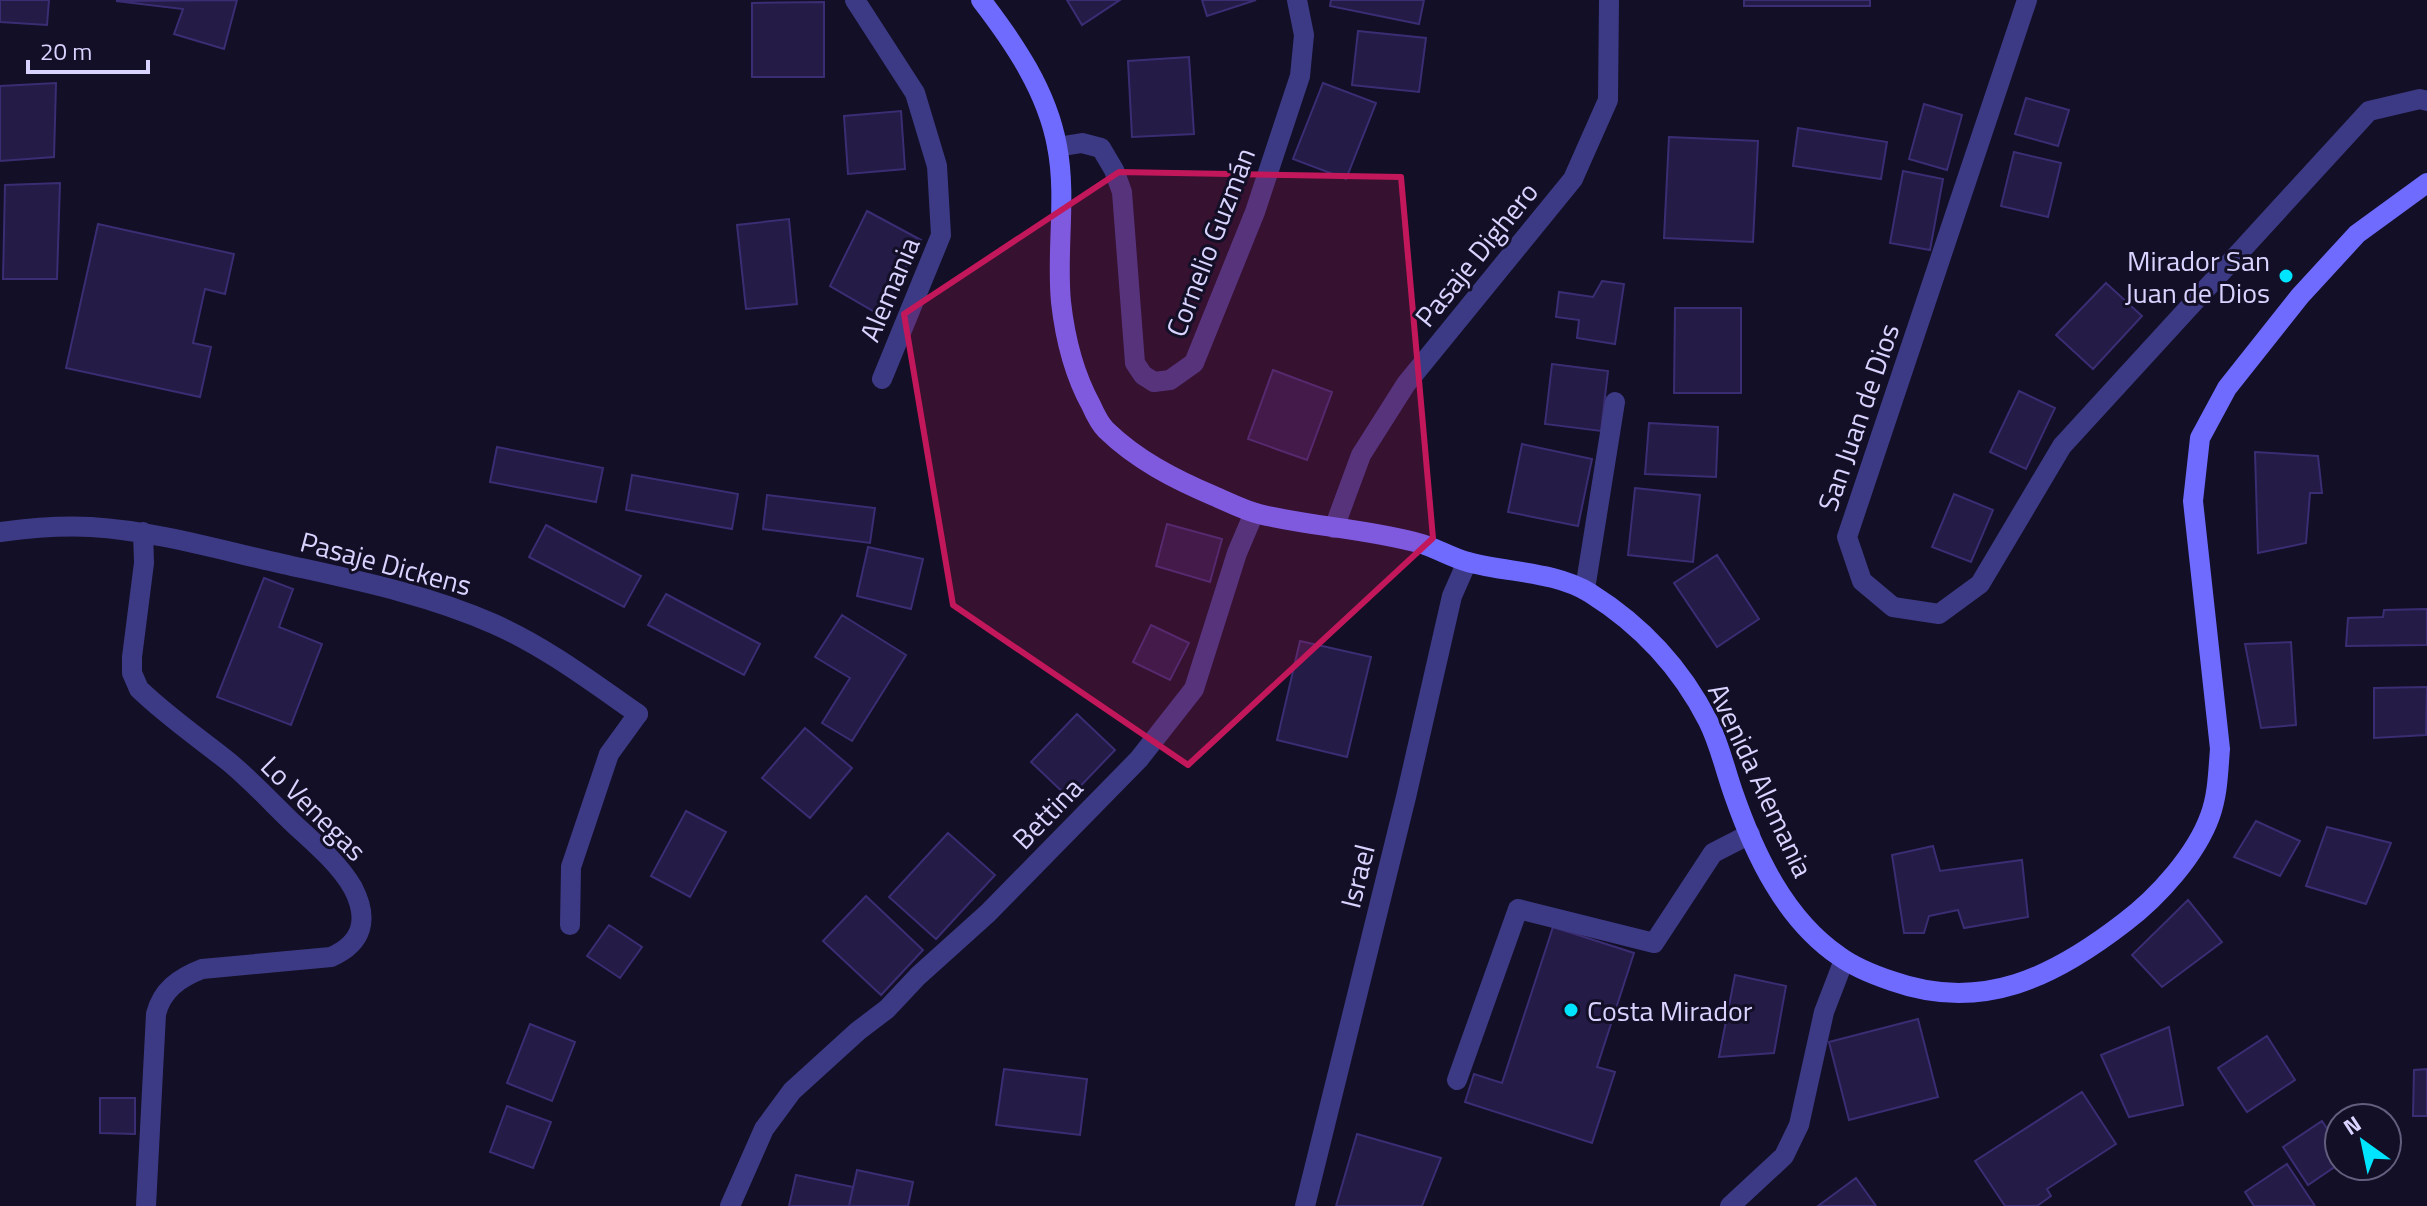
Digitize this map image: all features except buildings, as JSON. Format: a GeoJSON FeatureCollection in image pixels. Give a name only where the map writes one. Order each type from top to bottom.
{"type":"FeatureCollection","features":[{"type":"Feature","properties":{"kind":"main road","name":"Avenida Alemania"},"geometry":{"type":"LineString","coordinates":[[981,0],[1008,36],[1043,97],[1057,147],[1061,302],[1076,377],[1102,426],[1141,459],[1174,479],[1254,513],[1423,544],[1467,562],[1531,573],[1585,589],[1655,643],[1686,683],[1718,746],[1750,834],[1774,884],[1794,914],[1815,938],[1844,960],[1919,990],[1982,993],[2020,984],[2062,966],[2145,907],[2179,869],[2209,820],[2217,789],[2220,749],[2193,501],[2200,438],[2227,388],[2300,296],[2357,234],[2427,183]]}},
{"type":"Feature","properties":{"kind":"street","name":"Alemania"},"geometry":{"type":"LineString","coordinates":[[855,0],[915,93],[937,166],[941,235],[882,379]]}},
{"type":"Feature","properties":{"kind":"street","name":"Cornelio Guzmán"},"geometry":{"type":"LineString","coordinates":[[1057,147],[1082,143],[1101,148],[1114,170],[1122,192],[1135,363],[1143,375],[1154,382],[1175,378],[1194,363],[1255,212],[1300,76],[1304,35],[1297,0]]}},
{"type":"Feature","properties":{"kind":"street","name":"Pasaje Dighero"},"geometry":{"type":"LineString","coordinates":[[1334,528],[1361,455],[1406,384],[1573,179],[1608,100],[1609,0]]}},
{"type":"Feature","properties":{"kind":"street","name":"San Juan de Dios"},"geometry":{"type":"LineString","coordinates":[[2027,0],[1847,537],[1862,581],[1893,607],[1939,614],[1980,584],[2062,446],[2369,111],[2420,99],[2427,101]]}},
{"type":"Feature","properties":{"kind":"street"},"geometry":{"type":"LineString","coordinates":[[1585,589],[1615,402]]}},
{"type":"Feature","properties":{"kind":"street","name":"Bettina"},"geometry":{"type":"LineString","coordinates":[[730,1206],[764,1129],[792,1091],[887,1009],[918,976],[988,913],[1139,759],[1194,689],[1237,553],[1254,513]]}},
{"type":"Feature","properties":{"kind":"street"},"geometry":{"type":"LineString","coordinates":[[0,532],[55,526],[143,532]]}},
{"type":"Feature","properties":{"kind":"street","name":"Pasaje Dickens"},"geometry":{"type":"LineString","coordinates":[[143,532],[396,589],[447,605],[549,652],[638,714],[609,754],[571,867],[570,925]]}},
{"type":"Feature","properties":{"kind":"street","name":"Lo Venegas"},"geometry":{"type":"LineString","coordinates":[[143,532],[144,563],[132,657],[132,673],[139,689],[157,707],[231,764],[315,843],[351,885],[361,915],[361,929],[355,942],[331,957],[202,969],[188,974],[159,1001],[146,1206]]}},
{"type":"Feature","properties":{"kind":"street","name":"Israel"},"geometry":{"type":"LineString","coordinates":[[1305,1206],[1452,596],[1467,562]]}},
{"type":"Feature","properties":{"kind":"street"},"geometry":{"type":"LineString","coordinates":[[1457,1080],[1518,909],[1654,943],[1713,853],[1750,834]]}},
{"type":"Feature","properties":{"kind":"street"},"geometry":{"type":"LineString","coordinates":[[1730,1206],[1784,1156],[1799,1125],[1824,1012],[1844,960]]}},
{"type":"Feature","properties":{"kind":"highlighted area"},"geometry":{"type":"Polygon","coordinates":[[[1119,172],[1401,177],[1433,538],[1188,765],[953,605],[904,314],[1119,172]]]}},
{"type":"Feature","properties":{"kind":"place","name":"Mirador San Juan de Dios"},"geometry":{"type":"Point","coordinates":[2286,276]}},
{"type":"Feature","properties":{"kind":"place","name":"Costa Mirador"},"geometry":{"type":"Point","coordinates":[1571,1010]}}]}
